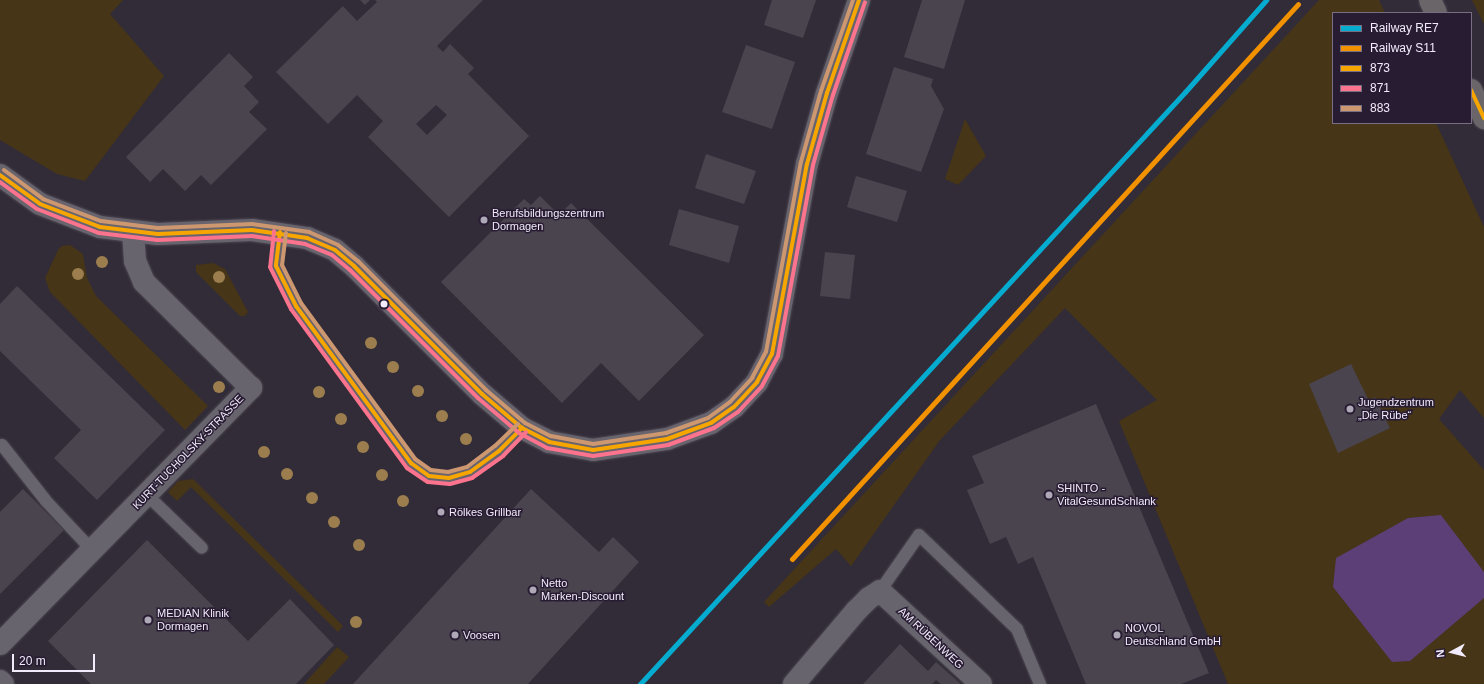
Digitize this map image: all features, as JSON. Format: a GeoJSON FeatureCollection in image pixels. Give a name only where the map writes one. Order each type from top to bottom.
{"type":"FeatureCollection","features":[{"type":"Feature","properties":{"kind":"main road"},"geometry":{"type":"LineString","coordinates":[[1430,0],[1436,12]]}},
{"type":"Feature","properties":{"kind":"main road"},"geometry":{"type":"LineString","coordinates":[[1472,92],[1484,118]]}},
{"type":"Feature","properties":{"kind":"street"},"geometry":{"type":"LineString","coordinates":[[0,175],[40,204],[76,220],[133,232],[252,230],[280,232],[307,238],[335,250],[398,308],[482,394],[522,428],[549,442],[593,450],[667,439],[711,423],[734,407],[757,382],[772,354],[807,164],[827,92],[859,0]]}},
{"type":"Feature","properties":{"kind":"street","name":"KURT-TUCHOLSKY-STRASSE"},"geometry":{"type":"LineString","coordinates":[[0,644],[251,388],[144,282],[135,261],[133,232]]}},
{"type":"Feature","properties":{"kind":"street"},"geometry":{"type":"LineString","coordinates":[[794,684],[864,602],[880,591]]}},
{"type":"Feature","properties":{"kind":"street","name":"AM RÜBENWEG"},"geometry":{"type":"LineString","coordinates":[[880,591],[981,684]]}},
{"type":"Feature","properties":{"kind":"street"},"geometry":{"type":"LineString","coordinates":[[0,681],[3,684]]}},
{"type":"Feature","properties":{"kind":"lane"},"geometry":{"type":"LineString","coordinates":[[280,232],[276,266],[296,306],[411,463],[429,476],[449,478],[470,472],[500,451],[522,428]]}},
{"type":"Feature","properties":{"kind":"lane"},"geometry":{"type":"LineString","coordinates":[[2,445],[46,501],[92,550]]}},
{"type":"Feature","properties":{"kind":"lane"},"geometry":{"type":"LineString","coordinates":[[147,495],[202,548]]}},
{"type":"Feature","properties":{"kind":"lane"},"geometry":{"type":"LineString","coordinates":[[880,591],[919,535],[1017,629],[1040,684]]}},
{"type":"Feature","properties":{"kind":"shaded area"},"geometry":{"type":"Polygon","coordinates":[[[0,0],[123,0],[110,14],[164,76],[85,181],[57,174],[0,140],[0,0]]]}},
{"type":"Feature","properties":{"kind":"shaded area"},"geometry":{"type":"Polygon","coordinates":[[[1319,0],[1379,0],[1385,12],[1332,12],[1332,124],[1436,124],[1484,227],[1484,418],[1460,390],[1439,419],[1484,470],[1484,684],[1228,684],[1119,421],[1157,400],[1065,308],[940,440],[851,566],[836,549],[769,607],[764,602],[1319,0]]]}},
{"type":"Feature","properties":{"kind":"shaded area"},"geometry":{"type":"Polygon","coordinates":[[[1472,0],[1484,0],[1484,24],[1472,0]]]}},
{"type":"Feature","properties":{"kind":"shaded area"},"geometry":{"type":"Polygon","coordinates":[[[965,119],[986,156],[958,185],[945,179],[965,119]]]}},
{"type":"Feature","properties":{"kind":"shaded area"},"geometry":{"type":"Polygon","coordinates":[[[70,245],[83,254],[87,278],[96,296],[208,406],[185,430],[50,292],[45,278],[58,250],[62,246],[70,245]]]}},
{"type":"Feature","properties":{"kind":"shaded area"},"geometry":{"type":"Polygon","coordinates":[[[213,263],[225,269],[248,312],[245,316],[240,316],[196,272],[196,265],[213,263]]]}},
{"type":"Feature","properties":{"kind":"shaded area"},"geometry":{"type":"Polygon","coordinates":[[[193,479],[343,626],[338,632],[191,487],[177,501],[168,492],[178,481],[193,479]]]}},
{"type":"Feature","properties":{"kind":"shaded area"},"geometry":{"type":"Polygon","coordinates":[[[1441,515],[1484,572],[1484,598],[1410,661],[1392,662],[1333,587],[1336,558],[1408,518],[1441,515]]]}},
{"type":"Feature","properties":{"kind":"shaded area"},"geometry":{"type":"Polygon","coordinates":[[[337,647],[349,657],[324,684],[304,684],[337,647]]]}},
{"type":"Feature","properties":{"kind":"building"},"geometry":{"type":"Polygon","coordinates":[[[360,0],[370,0],[365,5],[360,0]]]}},
{"type":"Feature","properties":{"kind":"building"},"geometry":{"type":"Polygon","coordinates":[[[375,0],[483,0],[437,46],[443,52],[450,44],[474,68],[468,74],[529,136],[449,217],[368,137],[383,121],[357,95],[328,124],[276,72],[343,6],[357,21],[377,2],[375,0]],[[436,105],[416,124],[427,135],[447,115],[436,105]]]}},
{"type":"Feature","properties":{"kind":"building"},"geometry":{"type":"Polygon","coordinates":[[[772,0],[816,0],[803,38],[764,25],[772,0]]]}},
{"type":"Feature","properties":{"kind":"building"},"geometry":{"type":"Polygon","coordinates":[[[922,0],[965,0],[944,69],[904,57],[922,0]]]}},
{"type":"Feature","properties":{"kind":"building"},"geometry":{"type":"Polygon","coordinates":[[[746,45],[795,62],[772,129],[722,112],[746,45]]]}},
{"type":"Feature","properties":{"kind":"building"},"geometry":{"type":"Polygon","coordinates":[[[229,53],[253,77],[244,86],[259,102],[249,112],[267,129],[211,185],[201,175],[185,191],[163,169],[150,182],[126,157],[229,53]]]}},
{"type":"Feature","properties":{"kind":"building"},"geometry":{"type":"Polygon","coordinates":[[[894,67],[933,79],[931,86],[944,109],[921,172],[866,154],[894,67]]]}},
{"type":"Feature","properties":{"kind":"building"},"geometry":{"type":"Polygon","coordinates":[[[706,154],[756,171],[744,204],[695,188],[706,154]]]}},
{"type":"Feature","properties":{"kind":"building"},"geometry":{"type":"Polygon","coordinates":[[[856,176],[907,191],[897,222],[847,207],[856,176]]]}},
{"type":"Feature","properties":{"kind":"building"},"geometry":{"type":"Polygon","coordinates":[[[540,196],[559,215],[571,203],[704,335],[639,401],[601,363],[562,403],[441,282],[524,199],[531,205],[540,196]]]}},
{"type":"Feature","properties":{"kind":"building"},"geometry":{"type":"Polygon","coordinates":[[[679,209],[739,226],[729,263],[669,245],[679,209]]]}},
{"type":"Feature","properties":{"kind":"building"},"geometry":{"type":"Polygon","coordinates":[[[825,252],[855,255],[850,299],[820,296],[825,252]]]}},
{"type":"Feature","properties":{"kind":"building"},"geometry":{"type":"Polygon","coordinates":[[[17,286],[165,430],[97,500],[54,458],[81,430],[0,351],[0,304],[17,286]]]}},
{"type":"Feature","properties":{"kind":"building"},"geometry":{"type":"Polygon","coordinates":[[[1351,364],[1369,401],[1375,397],[1390,428],[1338,453],[1309,384],[1351,364]]]}},
{"type":"Feature","properties":{"kind":"building"},"geometry":{"type":"Polygon","coordinates":[[[1096,404],[1209,673],[1181,684],[1086,684],[1033,557],[1018,564],[1006,537],[990,544],[967,490],[984,483],[972,456],[1096,404]]]}},
{"type":"Feature","properties":{"kind":"building"},"geometry":{"type":"Polygon","coordinates":[[[23,489],[64,530],[0,594],[0,512],[23,489]]]}},
{"type":"Feature","properties":{"kind":"building","name":"Netto Marken-Discount"},"geometry":{"type":"Polygon","coordinates":[[[531,489],[599,552],[613,537],[639,562],[528,684],[353,684],[531,489]]]}},
{"type":"Feature","properties":{"kind":"building","name":"MEDIAN Klinik Dormagen"},"geometry":{"type":"Polygon","coordinates":[[[147,540],[248,641],[290,599],[334,645],[296,684],[91,684],[48,641],[147,540]]]}},
{"type":"Feature","properties":{"kind":"building"},"geometry":{"type":"Polygon","coordinates":[[[900,644],[928,671],[936,662],[961,684],[941,684],[936,680],[932,684],[863,684],[900,644]]]}},
{"type":"Feature","properties":{"kind":"rail line","name":"RE7"},"geometry":{"type":"LineString","coordinates":[[640,684],[1185,92],[1266,0]]}},
{"type":"Feature","properties":{"kind":"rail line","name":"S11"},"geometry":{"type":"LineString","coordinates":[[792,559],[1298,4]]}},
{"type":"Feature","properties":{"kind":"transit line","name":"883"},"geometry":{"type":"LineString","coordinates":[[4,170],[43,199],[101,221],[158,228],[252,224],[309,232],[338,245],[358,261],[486,390],[525,423],[551,436],[593,444],[666,433],[708,418],[730,402],[752,378],[766,352],[801,162],[821,91],[853,0]]}},
{"type":"Feature","properties":{"kind":"transit line","name":"873"},"geometry":{"type":"LineString","coordinates":[[0,175],[40,204],[100,227],[158,234],[252,230],[307,238],[335,250],[354,266],[482,394],[522,428],[549,442],[593,450],[667,439],[711,423],[734,407],[757,382],[772,354],[807,164],[827,93],[859,0]]}},
{"type":"Feature","properties":{"kind":"transit line","name":"871"},"geometry":{"type":"LineString","coordinates":[[0,182],[37,209],[99,233],[158,240],[252,236],[305,244],[332,255],[350,270],[478,398],[519,433],[547,448],[593,456],[668,445],[714,428],[738,412],[762,386],[778,356],[813,165],[833,95],[865,2]]}},
{"type":"Feature","properties":{"kind":"transit line","name":"873"},"geometry":{"type":"LineString","coordinates":[[1472,92],[1484,118]]}},
{"type":"Feature","properties":{"kind":"transit line","name":"871"},"geometry":{"type":"LineString","coordinates":[[274,231],[270,267],[291,309],[407,468],[428,482],[450,484],[472,478],[503,456],[526,432]]}},
{"type":"Feature","properties":{"kind":"transit line","name":"873"},"geometry":{"type":"LineString","coordinates":[[280,232],[276,266],[296,306],[411,463],[429,476],[449,478],[470,472],[499,451],[522,428]]}},
{"type":"Feature","properties":{"kind":"transit line","name":"883"},"geometry":{"type":"LineString","coordinates":[[286,233],[282,265],[301,303],[415,459],[431,470],[448,472],[467,467],[495,446],[518,424]]}},
{"type":"Feature","properties":{"kind":"place","name":"Berufsbildungszentrum Dormagen"},"geometry":{"type":"Point","coordinates":[484,220]}},
{"type":"Feature","properties":{"kind":"place","name":"Jugendzentrum „Die Rübe“"},"geometry":{"type":"Point","coordinates":[1350,409]}},
{"type":"Feature","properties":{"kind":"place","name":"SHINTO - VitalGesundSchlank"},"geometry":{"type":"Point","coordinates":[1049,495]}},
{"type":"Feature","properties":{"kind":"place","name":"Rölkes Grillbar"},"geometry":{"type":"Point","coordinates":[441,512]}},
{"type":"Feature","properties":{"kind":"place","name":"Netto Marken-Discount"},"geometry":{"type":"Point","coordinates":[533,590]}},
{"type":"Feature","properties":{"kind":"place","name":"MEDIAN Klinik Dormagen"},"geometry":{"type":"Point","coordinates":[148,620]}},
{"type":"Feature","properties":{"kind":"place","name":"Voosen"},"geometry":{"type":"Point","coordinates":[455,635]}},
{"type":"Feature","properties":{"kind":"place","name":"NOVOL Deutschland GmbH"},"geometry":{"type":"Point","coordinates":[1117,635]}}]}
